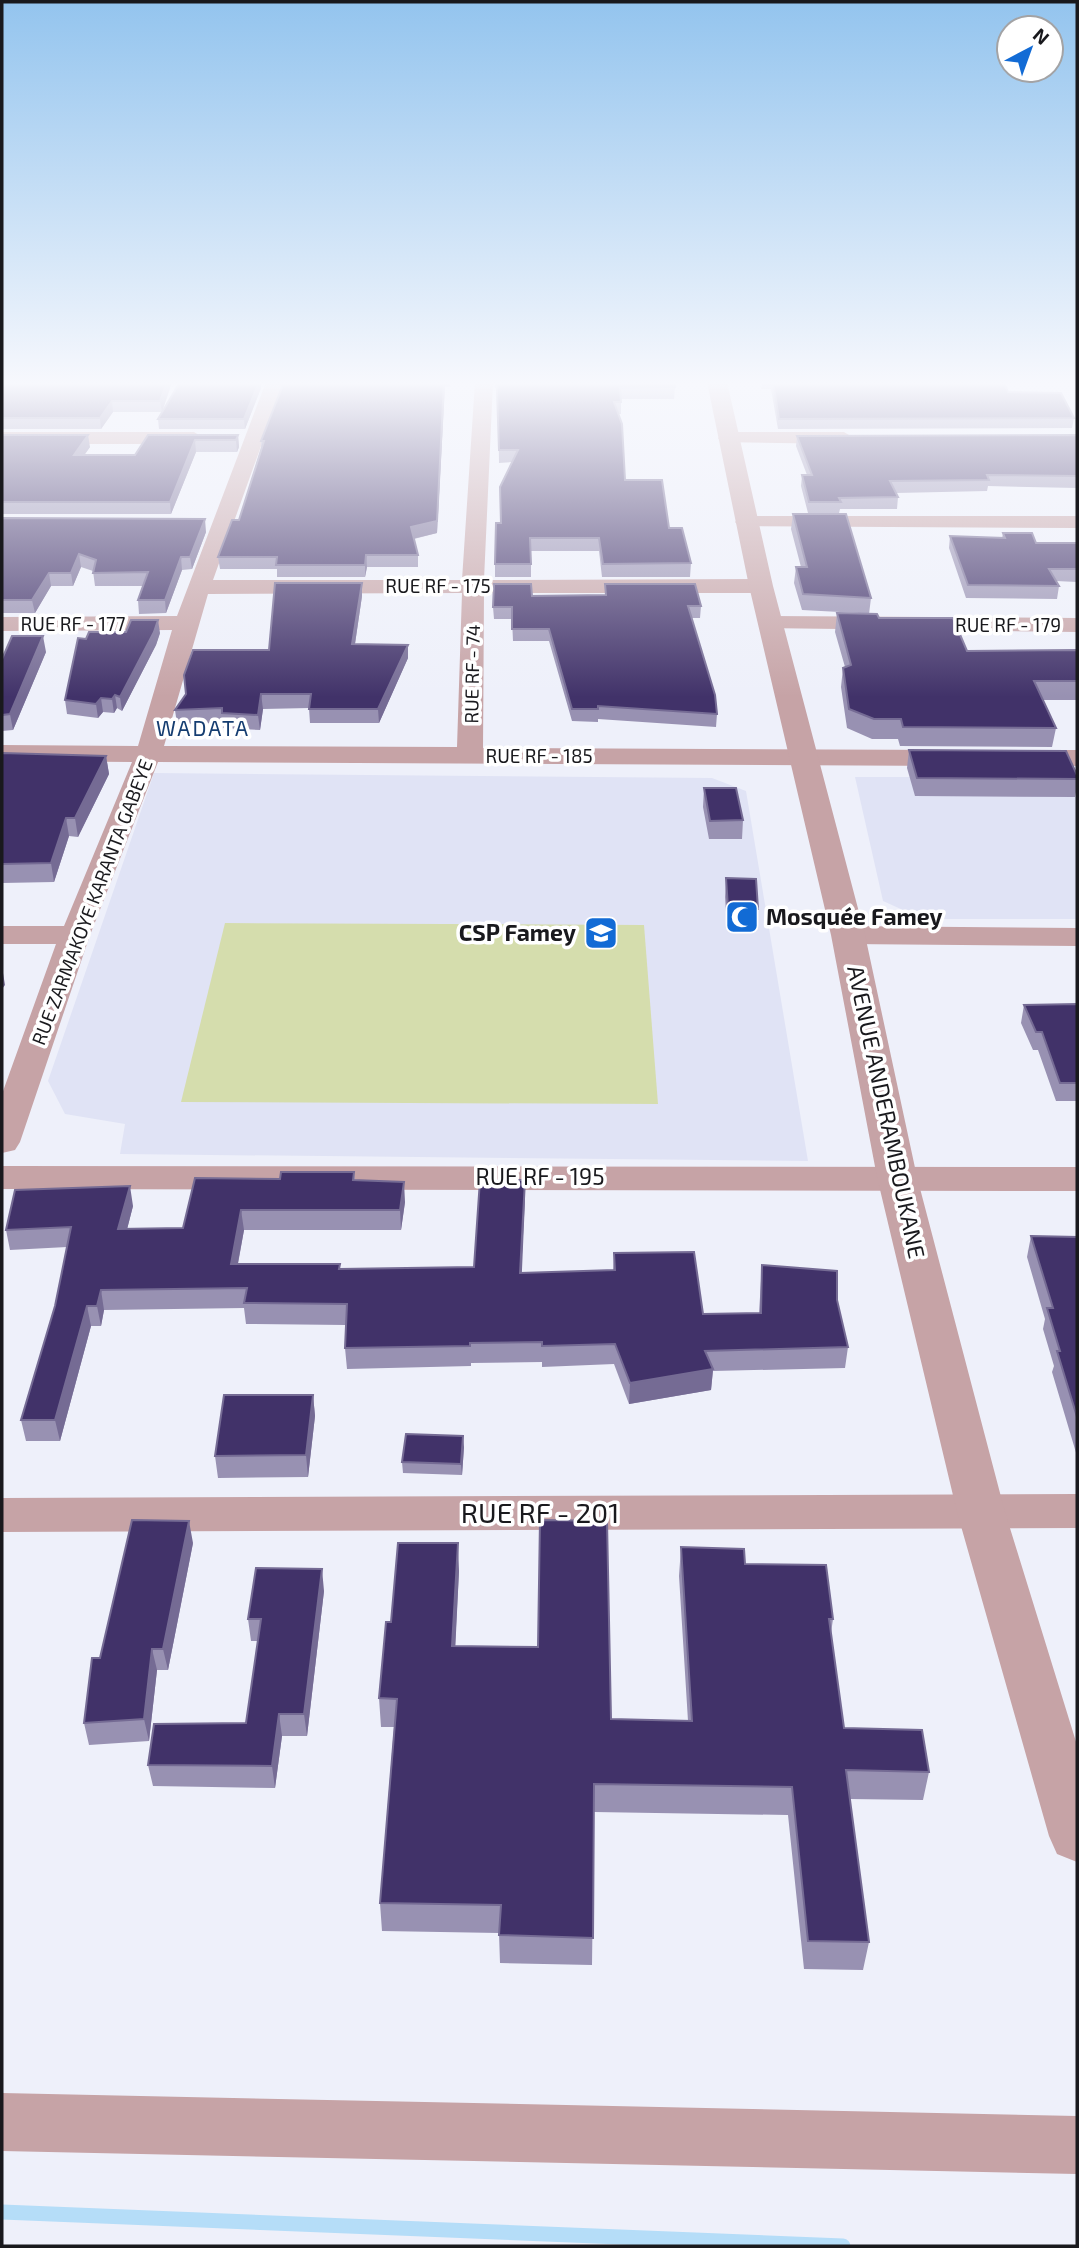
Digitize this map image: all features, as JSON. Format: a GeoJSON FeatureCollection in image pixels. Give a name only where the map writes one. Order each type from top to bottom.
{"type":"FeatureCollection","features":[{"type":"Feature","properties":{"kind":"street","name":"RUE ZARMAKOYE KARANTA GABEYE"},"geometry":{"type":"LineString","coordinates":[[2,1142],[75,935],[149,752],[186,623],[236,487]]}},
{"type":"Feature","properties":{"kind":"street","name":"RUE RF - 74"},"geometry":{"type":"LineString","coordinates":[[470,756],[473,585],[478,487]]}},
{"type":"Feature","properties":{"kind":"street","name":"AVENUE ANDERAMBOUKANE"},"geometry":{"type":"LineString","coordinates":[[738,487],[848,935],[897,1177],[981,1512],[1077,1836]]}},
{"type":"Feature","properties":{"kind":"street"},"geometry":{"type":"LineString","coordinates":[[746,522],[1077,522]]}},
{"type":"Feature","properties":{"kind":"street"},"geometry":{"type":"LineString","coordinates":[[195,523],[222,523]]}},
{"type":"Feature","properties":{"kind":"street","name":"RUE RF - 175"},"geometry":{"type":"LineString","coordinates":[[200,587],[761,586]]}},
{"type":"Feature","properties":{"kind":"street","name":"RUE RF - 177"},"geometry":{"type":"LineString","coordinates":[[2,624],[186,623]]}},
{"type":"Feature","properties":{"kind":"street","name":"RUE RF - 179"},"geometry":{"type":"LineString","coordinates":[[770,623],[1077,625]]}},
{"type":"Feature","properties":{"kind":"street","name":"RUE RF - 185"},"geometry":{"type":"LineString","coordinates":[[2,753],[1077,758]]}},
{"type":"Feature","properties":{"kind":"street"},"geometry":{"type":"LineString","coordinates":[[2,935],[75,935]]}},
{"type":"Feature","properties":{"kind":"street"},"geometry":{"type":"LineString","coordinates":[[848,935],[1077,937]]}},
{"type":"Feature","properties":{"kind":"street","name":"RUE RF - 195"},"geometry":{"type":"LineString","coordinates":[[2,1177],[1077,1179]]}},
{"type":"Feature","properties":{"kind":"street","name":"RUE RF - 201"},"geometry":{"type":"LineString","coordinates":[[2,1515],[1077,1511]]}},
{"type":"Feature","properties":{"kind":"street"},"geometry":{"type":"LineString","coordinates":[[2,2122],[1077,2145]]}},
{"type":"Feature","properties":{"kind":"shaded area"},"geometry":{"type":"Polygon","coordinates":[[[154,773],[712,778],[746,791],[808,1161],[120,1154],[125,1124],[65,1114],[48,1081],[154,773]]]}},
{"type":"Feature","properties":{"kind":"shaded area"},"geometry":{"type":"Polygon","coordinates":[[[855,777],[1077,777],[1077,919],[923,919],[883,901],[855,777]]]}},
{"type":"Feature","properties":{"kind":"green space"},"geometry":{"type":"Polygon","coordinates":[[[225,923],[644,925],[658,1104],[181,1102],[225,923]]]}},
{"type":"Feature","properties":{"kind":"building"},"geometry":{"type":"Polygon","coordinates":[[[2,487],[176,487],[170,502],[2,502],[2,487]]]}},
{"type":"Feature","properties":{"kind":"building"},"geometry":{"type":"Polygon","coordinates":[[[249,487],[439,487],[437,521],[411,527],[418,555],[366,555],[365,565],[276,565],[277,557],[218,557],[232,520],[239,520],[249,487]]]}},
{"type":"Feature","properties":{"kind":"building"},"geometry":{"type":"Polygon","coordinates":[[[500,487],[663,487],[669,528],[682,528],[691,563],[603,564],[599,538],[530,538],[531,564],[495,564],[496,523],[501,523],[500,487]]]}},
{"type":"Feature","properties":{"kind":"building"},"geometry":{"type":"Polygon","coordinates":[[[805,487],[893,487],[898,497],[839,498],[841,502],[809,502],[805,487]]]}},
{"type":"Feature","properties":{"kind":"building"},"geometry":{"type":"Polygon","coordinates":[[[793,514],[846,514],[871,598],[803,594],[796,567],[807,567],[793,514]]]}},
{"type":"Feature","properties":{"kind":"building"},"geometry":{"type":"Polygon","coordinates":[[[2,518],[205,519],[190,557],[181,557],[165,600],[138,600],[148,572],[93,573],[96,560],[79,554],[71,573],[49,573],[32,600],[2,600],[2,518]]]}},
{"type":"Feature","properties":{"kind":"building"},"geometry":{"type":"Polygon","coordinates":[[[1003,533],[1032,533],[1036,543],[1077,543],[1077,569],[1049,569],[1059,586],[968,585],[950,536],[1005,538],[1003,533]]]}},
{"type":"Feature","properties":{"kind":"building"},"geometry":{"type":"Polygon","coordinates":[[[275,583],[362,583],[352,644],[408,645],[378,709],[309,709],[311,694],[261,694],[258,715],[222,713],[222,708],[175,710],[186,694],[184,675],[193,650],[269,650],[275,583]]]}},
{"type":"Feature","properties":{"kind":"building"},"geometry":{"type":"Polygon","coordinates":[[[494,584],[531,584],[532,596],[606,595],[605,584],[695,584],[701,606],[688,606],[715,695],[717,714],[598,706],[598,709],[572,709],[549,629],[512,629],[512,607],[493,607],[494,584]]]}},
{"type":"Feature","properties":{"kind":"building"},"geometry":{"type":"Polygon","coordinates":[[[837,613],[877,614],[879,618],[953,618],[967,651],[1077,650],[1077,681],[1034,681],[1056,728],[903,727],[901,719],[874,719],[849,709],[843,668],[851,665],[837,613]]]}},
{"type":"Feature","properties":{"kind":"building"},"geometry":{"type":"Polygon","coordinates":[[[131,620],[158,620],[120,697],[115,695],[112,699],[101,698],[96,704],[65,700],[78,638],[86,639],[89,632],[126,632],[131,620]]]}},
{"type":"Feature","properties":{"kind":"building"},"geometry":{"type":"Polygon","coordinates":[[[12,636],[43,636],[10,714],[2,715],[2,659],[12,636]]]}},
{"type":"Feature","properties":{"kind":"building"},"geometry":{"type":"Polygon","coordinates":[[[909,750],[1066,751],[1077,779],[917,778],[909,750]]]}},
{"type":"Feature","properties":{"kind":"building"},"geometry":{"type":"Polygon","coordinates":[[[2,753],[106,756],[75,818],[66,818],[51,863],[2,864],[2,753]]]}},
{"type":"Feature","properties":{"kind":"building"},"geometry":{"type":"Polygon","coordinates":[[[704,788],[736,788],[743,820],[710,821],[704,788]]]}},
{"type":"Feature","properties":{"kind":"building"},"geometry":{"type":"Polygon","coordinates":[[[726,878],[756,879],[758,909],[728,908],[726,878]]]}},
{"type":"Feature","properties":{"kind":"building"},"geometry":{"type":"Polygon","coordinates":[[[1077,1004],[1077,1083],[1060,1083],[1042,1032],[1036,1032],[1024,1005],[1077,1004]]]}},
{"type":"Feature","properties":{"kind":"building"},"geometry":{"type":"Polygon","coordinates":[[[281,1172],[354,1172],[353,1180],[404,1182],[400,1210],[241,1210],[231,1264],[340,1264],[339,1269],[474,1267],[480,1180],[525,1180],[520,1273],[615,1270],[614,1253],[694,1252],[703,1314],[761,1313],[762,1265],[837,1271],[837,1300],[848,1347],[705,1351],[713,1369],[630,1383],[615,1344],[542,1346],[542,1342],[470,1343],[470,1346],[345,1348],[347,1304],[244,1303],[247,1288],[101,1290],[97,1306],[87,1306],[55,1420],[21,1420],[55,1306],[71,1227],[6,1230],[15,1190],[130,1186],[118,1229],[183,1228],[195,1178],[280,1179],[281,1172]]]}},
{"type":"Feature","properties":{"kind":"building"},"geometry":{"type":"Polygon","coordinates":[[[1031,1236],[1077,1237],[1077,1417],[1047,1308],[1053,1308],[1031,1236]]]}},
{"type":"Feature","properties":{"kind":"building"},"geometry":{"type":"Polygon","coordinates":[[[224,1395],[313,1395],[306,1455],[215,1456],[224,1395]]]}},
{"type":"Feature","properties":{"kind":"building"},"geometry":{"type":"Polygon","coordinates":[[[406,1434],[463,1436],[461,1464],[402,1462],[406,1434]]]}},
{"type":"Feature","properties":{"kind":"building"},"geometry":{"type":"Polygon","coordinates":[[[132,1520],[189,1521],[163,1649],[152,1649],[144,1719],[84,1723],[92,1658],[100,1658],[132,1520]]]}},
{"type":"Feature","properties":{"kind":"building"},"geometry":{"type":"Polygon","coordinates":[[[540,1520],[607,1521],[611,1719],[692,1721],[681,1547],[744,1549],[745,1564],[826,1565],[833,1619],[829,1619],[844,1728],[922,1730],[929,1772],[846,1770],[869,1942],[808,1941],[792,1787],[594,1784],[593,1938],[499,1935],[501,1905],[380,1903],[397,1699],[379,1698],[386,1622],[391,1622],[398,1543],[458,1543],[452,1646],[538,1647],[540,1520]]]}},
{"type":"Feature","properties":{"kind":"building"},"geometry":{"type":"Polygon","coordinates":[[[256,1568],[322,1569],[304,1714],[279,1714],[272,1766],[148,1765],[154,1724],[246,1723],[261,1619],[248,1619],[256,1568]]]}},
{"type":"Feature","properties":{"kind":"waterway"},"geometry":{"type":"LineString","coordinates":[[2,2212],[843,2246]]}},
{"type":"Feature","properties":{"kind":"place","name":"Mosquée Famey"},"geometry":{"type":"Point","coordinates":[742,917]}},
{"type":"Feature","properties":{"kind":"place","name":"CSP Famey"},"geometry":{"type":"Point","coordinates":[601,933]}},
{"type":"Feature","properties":{"kind":"district","name":"WADATA"},"geometry":{"type":"Point","coordinates":[203,729]}}]}
